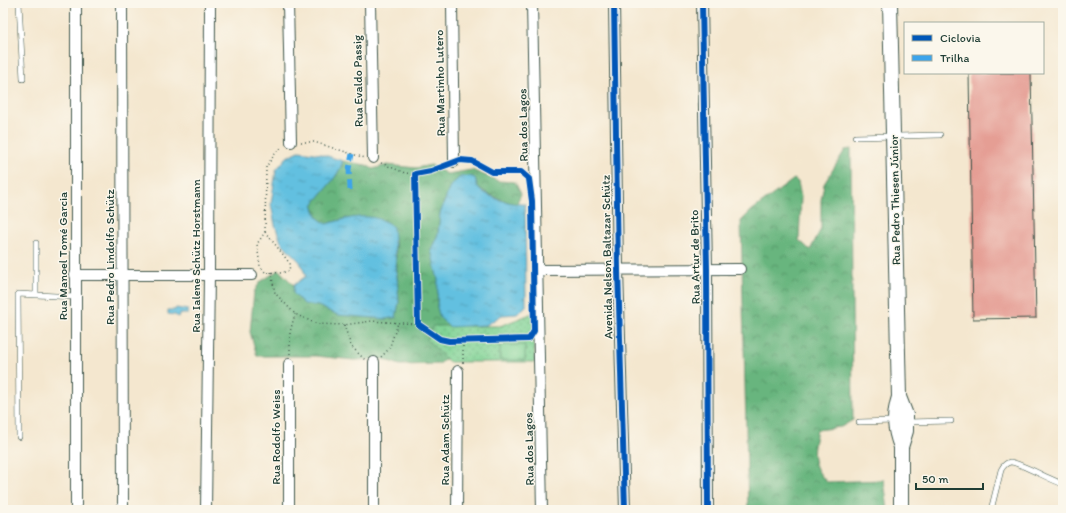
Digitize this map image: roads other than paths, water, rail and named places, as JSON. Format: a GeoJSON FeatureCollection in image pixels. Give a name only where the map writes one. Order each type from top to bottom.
{"type":"FeatureCollection","features":[{"type":"Feature","properties":{"kind":"main road","name":"Rua Pedro Thiesen Júnior"},"geometry":{"type":"LineString","coordinates":[[890,3],[902,510]]}},
{"type":"Feature","properties":{"kind":"street","name":"Rua Manoel Tomé Garcia"},"geometry":{"type":"LineString","coordinates":[[76,3],[76,510]]}},
{"type":"Feature","properties":{"kind":"street","name":"Rua Pedro Lindolfo Schütz"},"geometry":{"type":"LineString","coordinates":[[122,3],[123,510]]}},
{"type":"Feature","properties":{"kind":"street","name":"Rua Ialene Schütz Horstmann"},"geometry":{"type":"LineString","coordinates":[[206,510],[210,3]]}},
{"type":"Feature","properties":{"kind":"street"},"geometry":{"type":"LineString","coordinates":[[288,3],[291,142]]}},
{"type":"Feature","properties":{"kind":"street","name":"Rua Evaldo Passig"},"geometry":{"type":"LineString","coordinates":[[370,3],[372,158]]}},
{"type":"Feature","properties":{"kind":"street","name":"Rua Martinho Lutero"},"geometry":{"type":"LineString","coordinates":[[452,3],[454,162]]}},
{"type":"Feature","properties":{"kind":"street","name":"Rua dos Lagos"},"geometry":{"type":"LineString","coordinates":[[532,3],[542,510]]}},
{"type":"Feature","properties":{"kind":"street","name":"Avenida Nelson Baltazar Schütz"},"geometry":{"type":"LineString","coordinates":[[614,3],[618,270],[625,510]]}},
{"type":"Feature","properties":{"kind":"street","name":"Rua Artur de Brito"},"geometry":{"type":"LineString","coordinates":[[702,3],[707,269],[708,510]]}},
{"type":"Feature","properties":{"kind":"street"},"geometry":{"type":"LineString","coordinates":[[537,270],[740,269]]}},
{"type":"Feature","properties":{"kind":"street"},"geometry":{"type":"LineString","coordinates":[[75,275],[252,275]]}},
{"type":"Feature","properties":{"kind":"street"},"geometry":{"type":"LineString","coordinates":[[374,362],[374,510]]}},
{"type":"Feature","properties":{"kind":"street","name":"Rua Rodolfo Weiss"},"geometry":{"type":"LineString","coordinates":[[289,364],[289,510]]}},
{"type":"Feature","properties":{"kind":"street","name":"Rua Adam Schütz"},"geometry":{"type":"LineString","coordinates":[[458,371],[458,510]]}},
{"type":"Feature","properties":{"kind":"lane"},"geometry":{"type":"LineString","coordinates":[[19,3],[23,79]]}},
{"type":"Feature","properties":{"kind":"lane"},"geometry":{"type":"LineString","coordinates":[[855,138],[940,135]]}},
{"type":"Feature","properties":{"kind":"lane"},"geometry":{"type":"LineString","coordinates":[[36,243],[36,295]]}},
{"type":"Feature","properties":{"kind":"lane"},"geometry":{"type":"LineString","coordinates":[[19,437],[18,294],[75,297]]}},
{"type":"Feature","properties":{"kind":"lane"},"geometry":{"type":"LineString","coordinates":[[859,422],[900,418],[951,421]]}},
{"type":"Feature","properties":{"kind":"lane"},"geometry":{"type":"LineString","coordinates":[[991,510],[1001,470],[1004,465],[1011,462],[1018,463],[1036,473],[1063,484]]}},
{"type":"Feature","properties":{"kind":"water"},"geometry":{"type":"Polygon","coordinates":[[[299,151],[321,154],[343,161],[338,173],[313,205],[318,218],[326,224],[352,218],[369,217],[386,222],[393,227],[399,302],[396,317],[386,319],[338,315],[318,306],[304,304],[293,293],[294,285],[306,276],[300,262],[281,242],[275,225],[271,204],[276,170],[287,157],[299,151]]]}},
{"type":"Feature","properties":{"kind":"water"},"geometry":{"type":"Polygon","coordinates":[[[469,176],[475,178],[478,187],[482,191],[493,197],[507,202],[525,204],[526,306],[517,314],[502,315],[486,325],[450,327],[440,318],[437,307],[438,280],[431,250],[438,234],[440,214],[450,186],[460,177],[469,176]]]}},
{"type":"Feature","properties":{"kind":"water"},"geometry":{"type":"Polygon","coordinates":[[[176,308],[188,310],[188,314],[180,314],[178,317],[168,314],[168,310],[175,310],[176,308]]]}}]}
